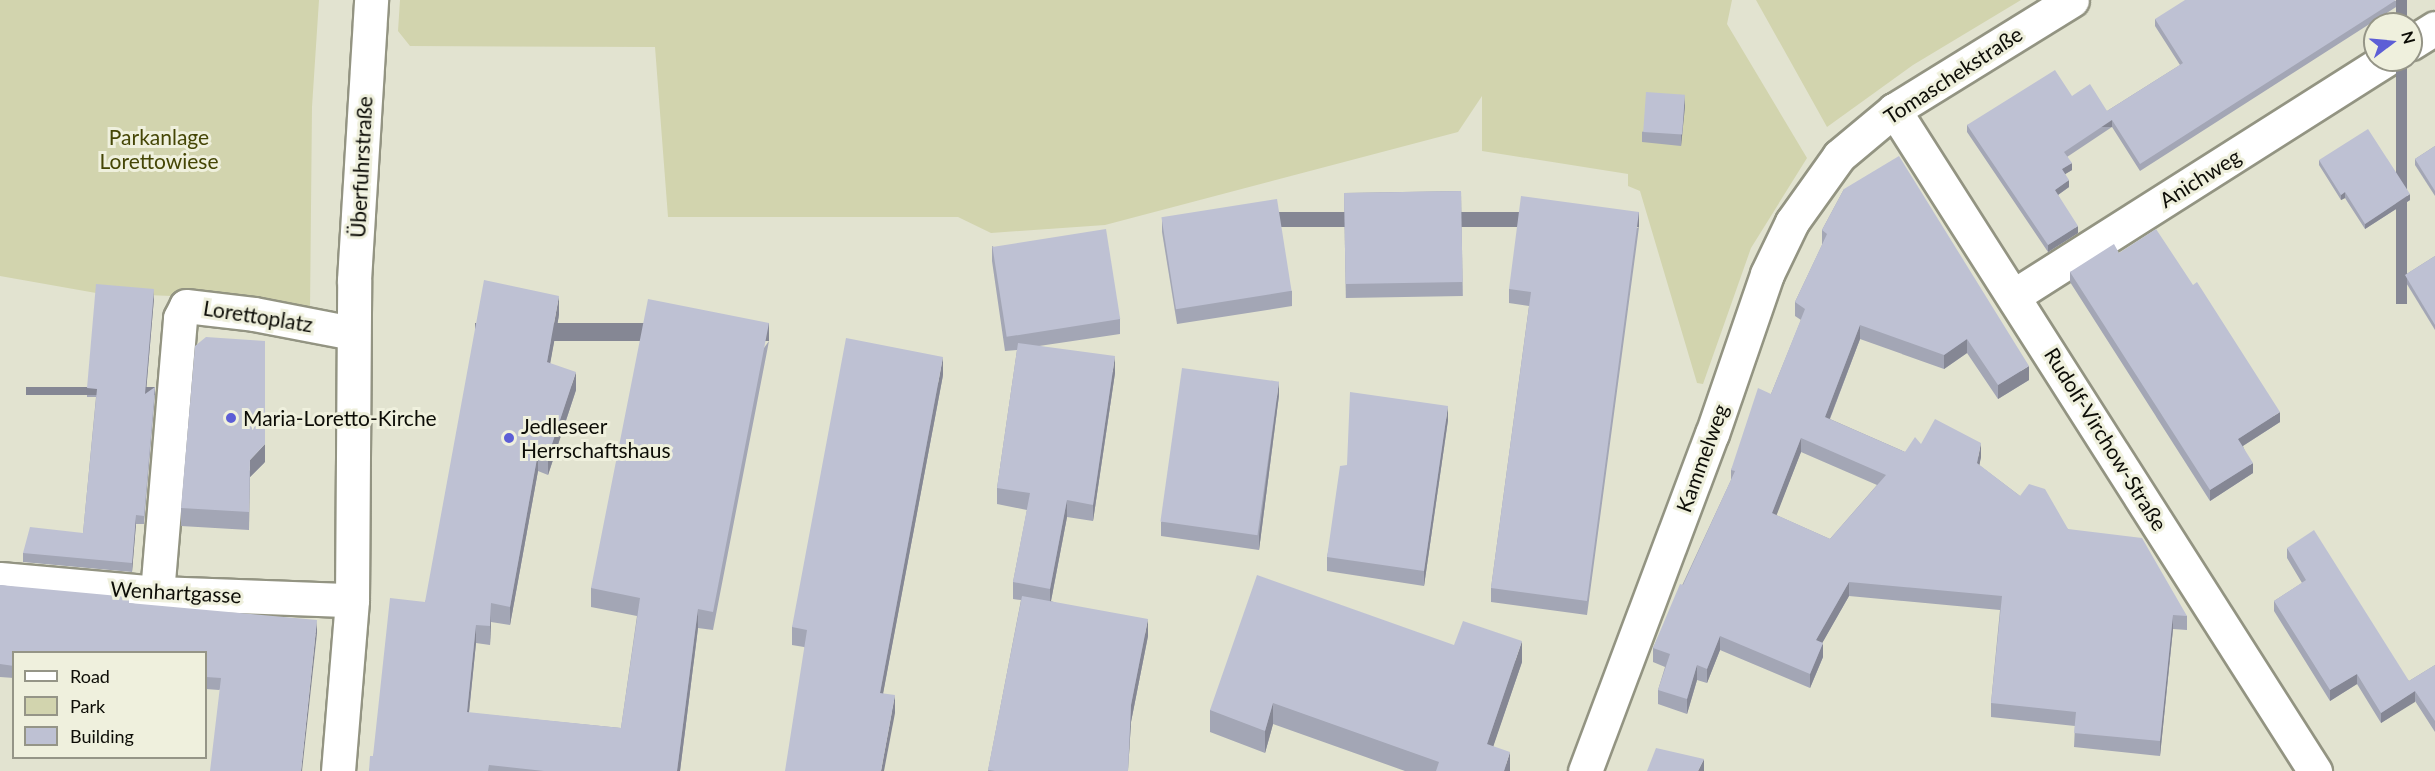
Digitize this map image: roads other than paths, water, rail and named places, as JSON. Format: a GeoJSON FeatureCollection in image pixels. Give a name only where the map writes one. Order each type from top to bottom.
{"type":"FeatureCollection","features":[{"type":"Feature","properties":{"kind":"street","name":"Überfuhrstraße"},"geometry":{"type":"LineString","coordinates":[[353,333],[371,0]]}},
{"type":"Feature","properties":{"kind":"street","name":"Tomaschekstraße"},"geometry":{"type":"LineString","coordinates":[[1839,156],[1894,110],[2072,0]]}},
{"type":"Feature","properties":{"kind":"street","name":"Anichweg"},"geometry":{"type":"LineString","coordinates":[[2015,295],[2366,72]]}},
{"type":"Feature","properties":{"kind":"street","name":"Rudolf-Virchow-Straße"},"geometry":{"type":"LineString","coordinates":[[1894,110],[2015,295],[2315,771]]}},
{"type":"Feature","properties":{"kind":"street","name":"Kammelweg"},"geometry":{"type":"LineString","coordinates":[[1585,771],[1712,434],[1767,274],[1792,222],[1839,156]]}},
{"type":"Feature","properties":{"kind":"street","name":"Lorettoplatz"},"geometry":{"type":"LineString","coordinates":[[157,593],[180,318],[186,306],[254,314],[353,333]]}},
{"type":"Feature","properties":{"kind":"street"},"geometry":{"type":"LineString","coordinates":[[338,771],[352,600],[353,333]]}},
{"type":"Feature","properties":{"kind":"street","name":"Wenhartgasse"},"geometry":{"type":"LineString","coordinates":[[0,579],[157,593],[352,600]]}},
{"type":"Feature","properties":{"kind":"place","name":"Maria-Loretto-Kirche"},"geometry":{"type":"Point","coordinates":[231,418]}},
{"type":"Feature","properties":{"kind":"place","name":"Jedleseer Herrschaftshaus"},"geometry":{"type":"Point","coordinates":[509,438]}},
{"type":"Feature","properties":{"kind":"park label","name":"Parkanlage Lorettowiese"},"geometry":{"type":"Point","coordinates":[159,149]}}]}
